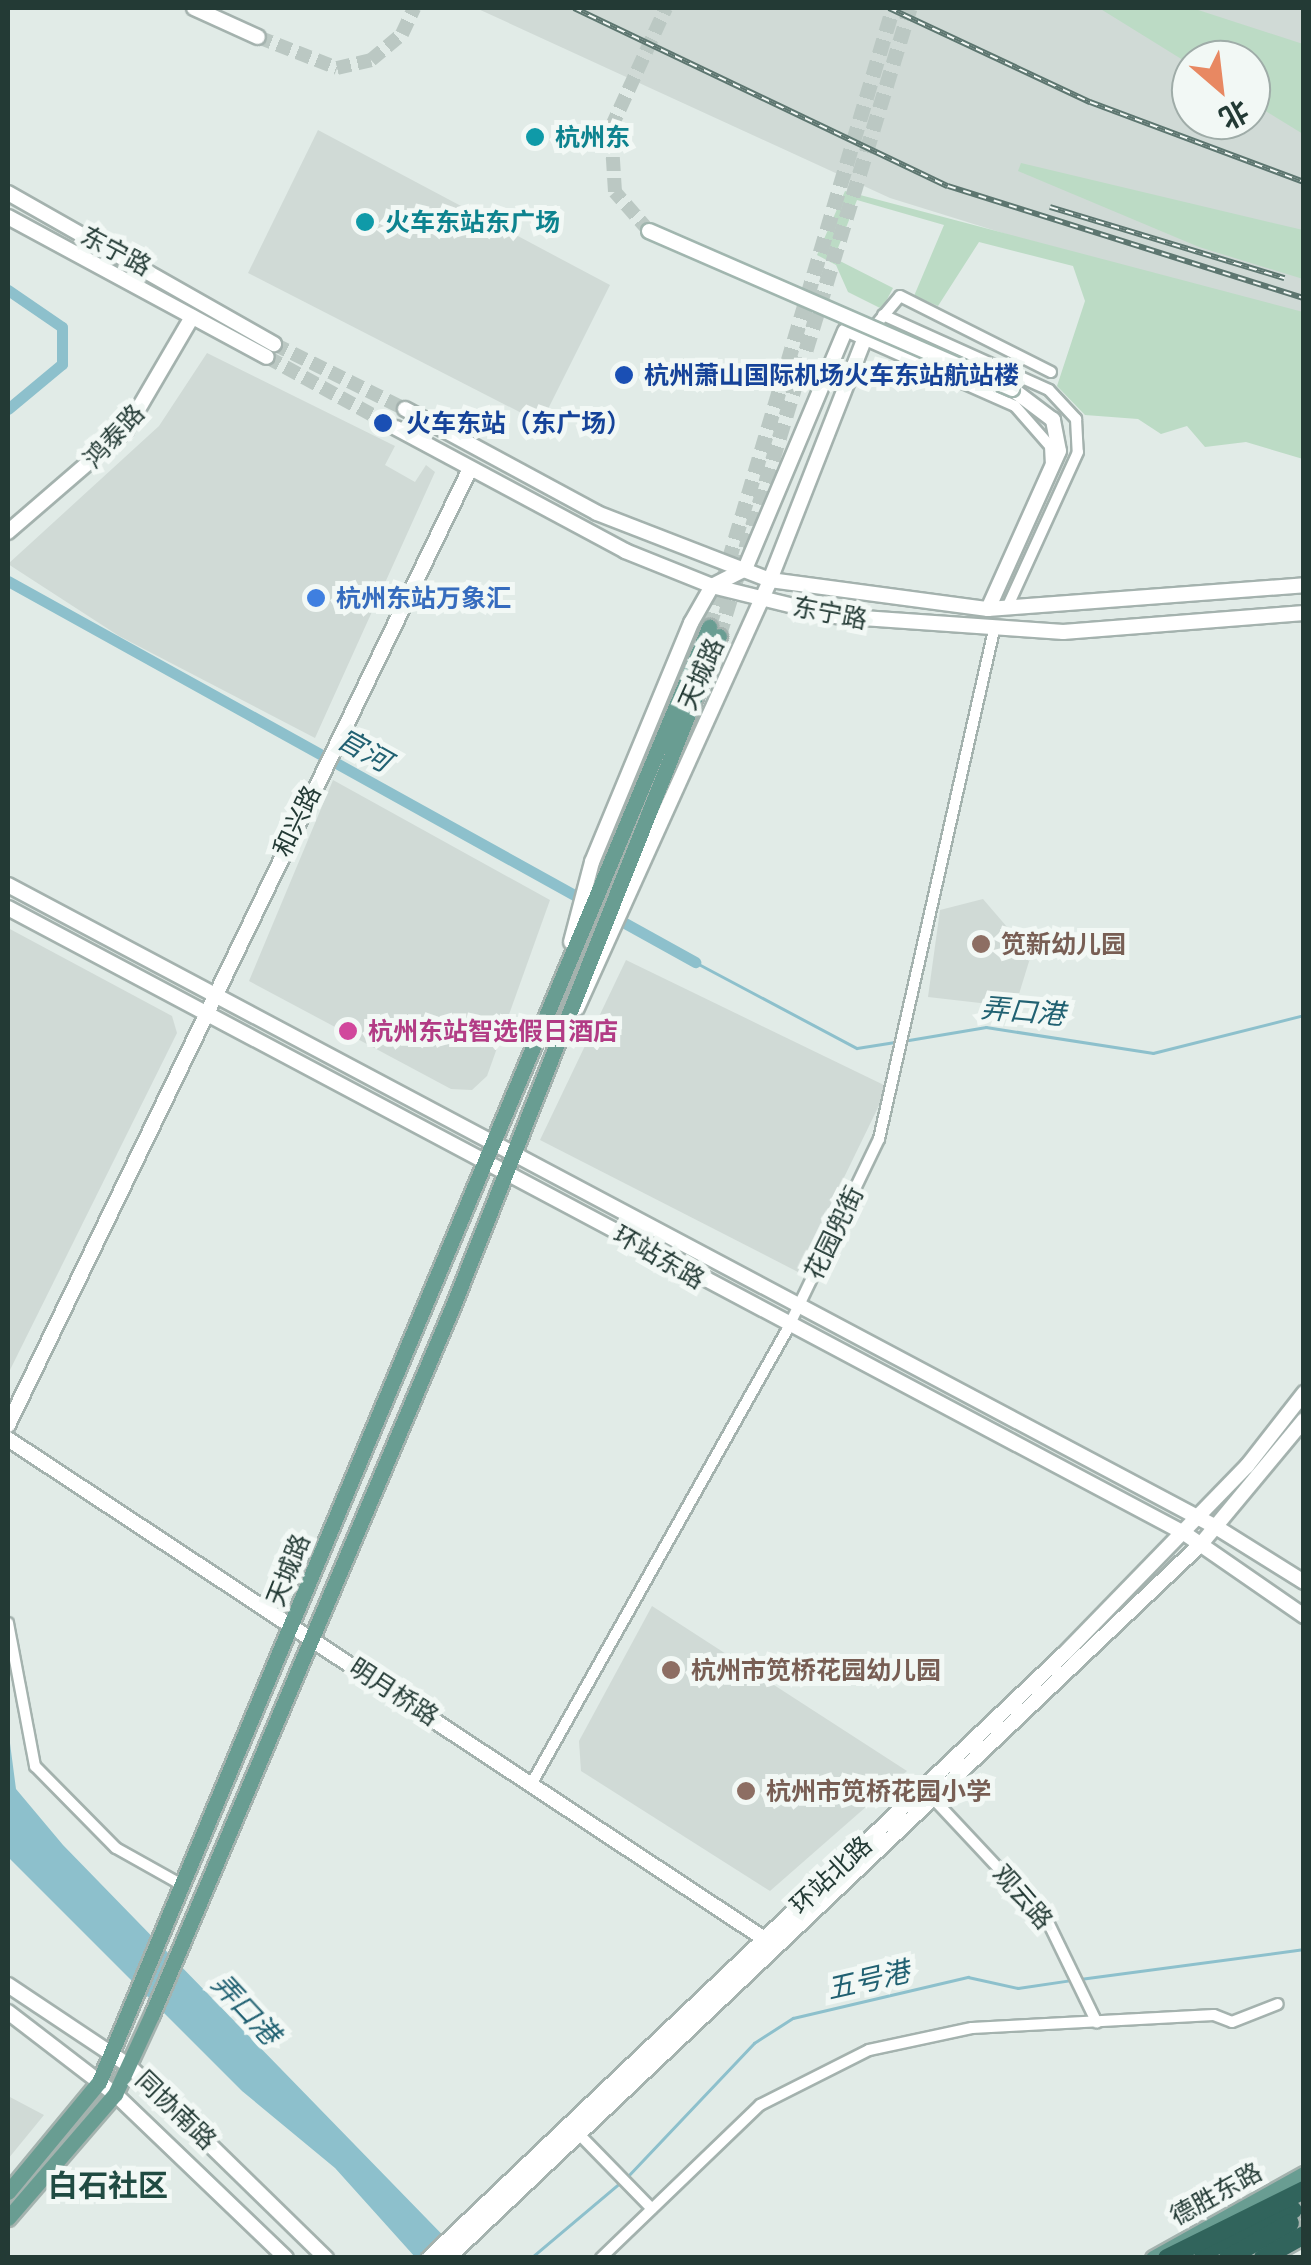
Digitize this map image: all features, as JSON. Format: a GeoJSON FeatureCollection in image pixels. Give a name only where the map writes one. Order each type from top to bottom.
{"type":"FeatureCollection","features":[{"type":"Feature","properties":{"kind":"highway"},"geometry":{"type":"LineString","coordinates":[[1167,2258],[1304,2190]]}},
{"type":"Feature","properties":{"kind":"highway"},"geometry":{"type":"LineString","coordinates":[[1200,2256],[1300,2210]]}},
{"type":"Feature","properties":{"kind":"highway"},"geometry":{"type":"LineString","coordinates":[[1228,2258],[1300,2210]]}},
{"type":"Feature","properties":{"kind":"highway"},"geometry":{"type":"LineString","coordinates":[[1262,2258],[1304,2239]]}},
{"type":"Feature","properties":{"kind":"highway"},"geometry":{"type":"LineString","coordinates":[[1278,2258],[1304,2239]]}},
{"type":"Feature","properties":{"kind":"main road"},"geometry":{"type":"LineString","coordinates":[[194,8],[258,37]]}},
{"type":"Feature","properties":{"kind":"main road","name":"东宁路"},"geometry":{"type":"LineString","coordinates":[[8,193],[270,350],[192,317],[8,217]]}},
{"type":"Feature","properties":{"kind":"main road"},"geometry":{"type":"LineString","coordinates":[[649,231],[1012,389],[1053,420],[1059,451],[988,609]]}},
{"type":"Feature","properties":{"kind":"main road","name":"鸿泰路"},"geometry":{"type":"LineString","coordinates":[[8,532],[126,430],[192,317]]}},
{"type":"Feature","properties":{"kind":"main road"},"geometry":{"type":"LineString","coordinates":[[712,586],[745,569],[845,331]]}},
{"type":"Feature","properties":{"kind":"main road","name":"天城路"},"geometry":{"type":"LineString","coordinates":[[8,2218],[115,2094],[152,2014],[508,1171],[512,1149],[770,580],[865,338]]}},
{"type":"Feature","properties":{"kind":"main road","name":"东宁路"},"geometry":{"type":"LineString","coordinates":[[406,409],[597,513],[770,580],[988,609],[1304,585]]}},
{"type":"Feature","properties":{"kind":"main road","name":"东宁路"},"geometry":{"type":"LineString","coordinates":[[396,428],[470,469],[712,586],[761,599],[922,628],[994,630],[1304,613]]}},
{"type":"Feature","properties":{"kind":"main road","name":"和兴路"},"geometry":{"type":"LineString","coordinates":[[8,1424],[214,991],[470,469]]}},
{"type":"Feature","properties":{"kind":"main road","name":"天城路"},"geometry":{"type":"LineString","coordinates":[[8,2192],[99,2082],[136,2000],[582,922],[595,878],[712,586]]}},
{"type":"Feature","properties":{"kind":"main road","name":"天城路"},"geometry":{"type":"LineString","coordinates":[[571,942],[580,898],[595,878],[714,632],[625,896]]}},
{"type":"Feature","properties":{"kind":"main road","name":"环站东路"},"geometry":{"type":"LineString","coordinates":[[8,885],[512,1149],[797,1308],[1216,1527],[1304,1582]]}},
{"type":"Feature","properties":{"kind":"main road","name":"环站东路"},"geometry":{"type":"LineString","coordinates":[[8,908],[482,1164],[508,1171],[787,1330],[1184,1533],[1304,1616]]}},
{"type":"Feature","properties":{"kind":"main road","name":"环站北路"},"geometry":{"type":"LineString","coordinates":[[428,2258],[463,2234],[579,2134],[778,1948],[1199,1518],[1304,1393]]}},
{"type":"Feature","properties":{"kind":"main road","name":"环站北路"},"geometry":{"type":"LineString","coordinates":[[579,2134],[765,1938],[1201,1544],[1304,1420]]}},
{"type":"Feature","properties":{"kind":"main road","name":"明月桥路"},"geometry":{"type":"LineString","coordinates":[[8,1439],[778,1948]]}},
{"type":"Feature","properties":{"kind":"main road","name":"同协南路"},"geometry":{"type":"LineString","coordinates":[[8,1986],[128,2065],[326,2258]]}},
{"type":"Feature","properties":{"kind":"main road","name":"同协南路"},"geometry":{"type":"LineString","coordinates":[[8,2012],[115,2094],[286,2258]]}},
{"type":"Feature","properties":{"kind":"main road","name":"德胜东路"},"geometry":{"type":"LineString","coordinates":[[1153,2258],[1304,2174]]}},
{"type":"Feature","properties":{"kind":"main road","name":"环站北路"},"geometry":{"type":"LineString","coordinates":[[448,2258],[463,2234]]}},
{"type":"Feature","properties":{"kind":"street"},"geometry":{"type":"LineString","coordinates":[[865,338],[900,296],[1052,372]]}},
{"type":"Feature","properties":{"kind":"street"},"geometry":{"type":"LineString","coordinates":[[883,316],[1048,390],[1076,419],[1078,452],[1007,608]]}},
{"type":"Feature","properties":{"kind":"street"},"geometry":{"type":"LineString","coordinates":[[845,331],[1015,406],[1050,446],[1051,473]]}},
{"type":"Feature","properties":{"kind":"street","name":"花园兜街"},"geometry":{"type":"LineString","coordinates":[[532,1782],[787,1330],[872,1155],[896,1082],[909,1006],[994,630]]}},
{"type":"Feature","properties":{"kind":"street"},"geometry":{"type":"LineString","coordinates":[[8,1623],[35,1766],[116,1848],[184,1886]]}},
{"type":"Feature","properties":{"kind":"street","name":"观云路"},"geometry":{"type":"LineString","coordinates":[[927,1793],[1064,1948],[1097,2023]]}},
{"type":"Feature","properties":{"kind":"street"},"geometry":{"type":"LineString","coordinates":[[601,2258],[760,2105],[869,2050],[972,2028],[1214,2015],[1232,2022],[1278,2004]]}},
{"type":"Feature","properties":{"kind":"street"},"geometry":{"type":"LineString","coordinates":[[579,2134],[652,2209]]}},
{"type":"Feature","properties":{"kind":"shaded area"},"geometry":{"type":"Polygon","coordinates":[[[476,8],[1303,8],[1303,326],[890,198],[476,8]]]}},
{"type":"Feature","properties":{"kind":"shaded area"},"geometry":{"type":"Polygon","coordinates":[[[318,130],[610,285],[541,423],[248,273],[318,130]]]}},
{"type":"Feature","properties":{"kind":"shaded area","name":"杭州东站万象汇"},"geometry":{"type":"Polygon","coordinates":[[[207,353],[395,446],[385,465],[415,482],[426,465],[435,472],[315,738],[119,636],[8,564],[159,426],[207,353]]]}},
{"type":"Feature","properties":{"kind":"shaded area"},"geometry":{"type":"Polygon","coordinates":[[[333,780],[550,900],[487,1076],[472,1090],[451,1089],[249,981],[333,780]]]}},
{"type":"Feature","properties":{"kind":"shaded area","name":"笕新幼儿园"},"geometry":{"type":"Polygon","coordinates":[[[983,899],[1031,955],[1015,1007],[928,997],[940,910],[983,899]]]}},
{"type":"Feature","properties":{"kind":"shaded area"},"geometry":{"type":"Polygon","coordinates":[[[8,928],[172,1016],[177,1033],[8,1374],[8,928]]]}},
{"type":"Feature","properties":{"kind":"shaded area"},"geometry":{"type":"Polygon","coordinates":[[[626,960],[888,1087],[798,1272],[540,1140],[626,960]]]}},
{"type":"Feature","properties":{"kind":"shaded area","name":"杭州市笕桥花园小学"},"geometry":{"type":"Polygon","coordinates":[[[652,1606],[907,1771],[770,1891],[581,1771],[579,1741],[652,1606]]]}},
{"type":"Feature","properties":{"kind":"shaded area"},"geometry":{"type":"Polygon","coordinates":[[[8,2096],[44,2115],[8,2159],[8,2096]]]}},
{"type":"Feature","properties":{"kind":"green space"},"geometry":{"type":"Polygon","coordinates":[[[1099,8],[1192,8],[1303,44],[1303,134],[1271,114],[1271,40],[1171,40],[1171,53],[1099,8]]]}},
{"type":"Feature","properties":{"kind":"green space"},"geometry":{"type":"Polygon","coordinates":[[[1021,163],[1303,230],[1303,279],[1199,247],[1018,171],[1021,163]]]}},
{"type":"Feature","properties":{"kind":"green space"},"geometry":{"type":"Polygon","coordinates":[[[845,191],[1303,312],[1303,459],[1246,442],[1205,447],[1187,426],[1161,434],[1138,419],[1085,415],[1057,386],[1085,301],[1073,266],[979,242],[938,306],[914,296],[944,225],[857,200],[834,258],[893,288],[882,309],[848,292],[836,265],[817,255],[845,191]]]}},
{"type":"Feature","properties":{"kind":"water"},"geometry":{"type":"Polygon","coordinates":[[[8,1728],[16,1789],[63,1845],[464,2257],[415,2257],[335,2168],[242,2091],[8,1857],[8,1728]]]}},
{"type":"Feature","properties":{"kind":"waterway","name":"官河"},"geometry":{"type":"LineString","coordinates":[[8,290],[62,327],[62,364],[8,409]]}},
{"type":"Feature","properties":{"kind":"waterway","name":"官河"},"geometry":{"type":"LineString","coordinates":[[8,581],[695,962]]}},
{"type":"Feature","properties":{"kind":"waterway","name":"弄口港"},"geometry":{"type":"LineString","coordinates":[[695,962],[857,1048],[895,1042]]}},
{"type":"Feature","properties":{"kind":"waterway","name":"弄口港"},"geometry":{"type":"LineString","coordinates":[[903,1041],[986,1027],[1153,1053],[1304,1015]]}},
{"type":"Feature","properties":{"kind":"waterway","name":"五号港"},"geometry":{"type":"LineString","coordinates":[[1080,1979],[1304,1949]]}},
{"type":"Feature","properties":{"kind":"waterway","name":"五号港"},"geometry":{"type":"LineString","coordinates":[[628,2176],[754,2043],[793,2018],[968,1977],[1018,1988],[1072,1980]]}},
{"type":"Feature","properties":{"kind":"waterway","name":"五号港"},"geometry":{"type":"LineString","coordinates":[[531,2258],[622,2181]]}},
{"type":"Feature","properties":{"kind":"tunnel"},"geometry":{"type":"LineString","coordinates":[[258,37],[337,68],[371,60],[402,34],[414,8]]}},
{"type":"Feature","properties":{"kind":"tunnel"},"geometry":{"type":"LineString","coordinates":[[649,231],[615,192],[611,128],[666,8]]}},
{"type":"Feature","properties":{"kind":"tunnel"},"geometry":{"type":"LineString","coordinates":[[709,627],[893,8]]}},
{"type":"Feature","properties":{"kind":"tunnel"},"geometry":{"type":"LineString","coordinates":[[719,636],[910,8]]}},
{"type":"Feature","properties":{"kind":"tunnel"},"geometry":{"type":"LineString","coordinates":[[274,344],[405,409]]}},
{"type":"Feature","properties":{"kind":"tunnel"},"geometry":{"type":"LineString","coordinates":[[267,357],[396,428]]}},
{"type":"Feature","properties":{"kind":"railway"},"geometry":{"type":"LineString","coordinates":[[574,8],[948,186],[1304,298]]}},
{"type":"Feature","properties":{"kind":"railway"},"geometry":{"type":"LineString","coordinates":[[889,8],[1090,102],[1304,182]]}},
{"type":"Feature","properties":{"kind":"railway"},"geometry":{"type":"LineString","coordinates":[[1050,207],[1284,278]]}},
{"type":"Feature","properties":{"kind":"place","name":"杭州东"},"geometry":{"type":"Point","coordinates":[535,137]}},
{"type":"Feature","properties":{"kind":"place","name":"火车东站东广场"},"geometry":{"type":"Point","coordinates":[365,222]}},
{"type":"Feature","properties":{"kind":"place","name":"杭州萧山国际机场火车东站航站楼"},"geometry":{"type":"Point","coordinates":[624,375]}},
{"type":"Feature","properties":{"kind":"place","name":"火车东站（东广场）"},"geometry":{"type":"Point","coordinates":[383,423]}},
{"type":"Feature","properties":{"kind":"place","name":"杭州东站万象汇"},"geometry":{"type":"Point","coordinates":[316,598]}},
{"type":"Feature","properties":{"kind":"place","name":"笕新幼儿园"},"geometry":{"type":"Point","coordinates":[981,944]}},
{"type":"Feature","properties":{"kind":"place","name":"杭州东站智选假日酒店"},"geometry":{"type":"Point","coordinates":[348,1031]}},
{"type":"Feature","properties":{"kind":"place","name":"杭州市笕桥花园幼儿园"},"geometry":{"type":"Point","coordinates":[671,1670]}},
{"type":"Feature","properties":{"kind":"place","name":"杭州市笕桥花园小学"},"geometry":{"type":"Point","coordinates":[746,1791]}},
{"type":"Feature","properties":{"kind":"district","name":"白石社区"},"geometry":{"type":"Point","coordinates":[108,2185]}}]}
